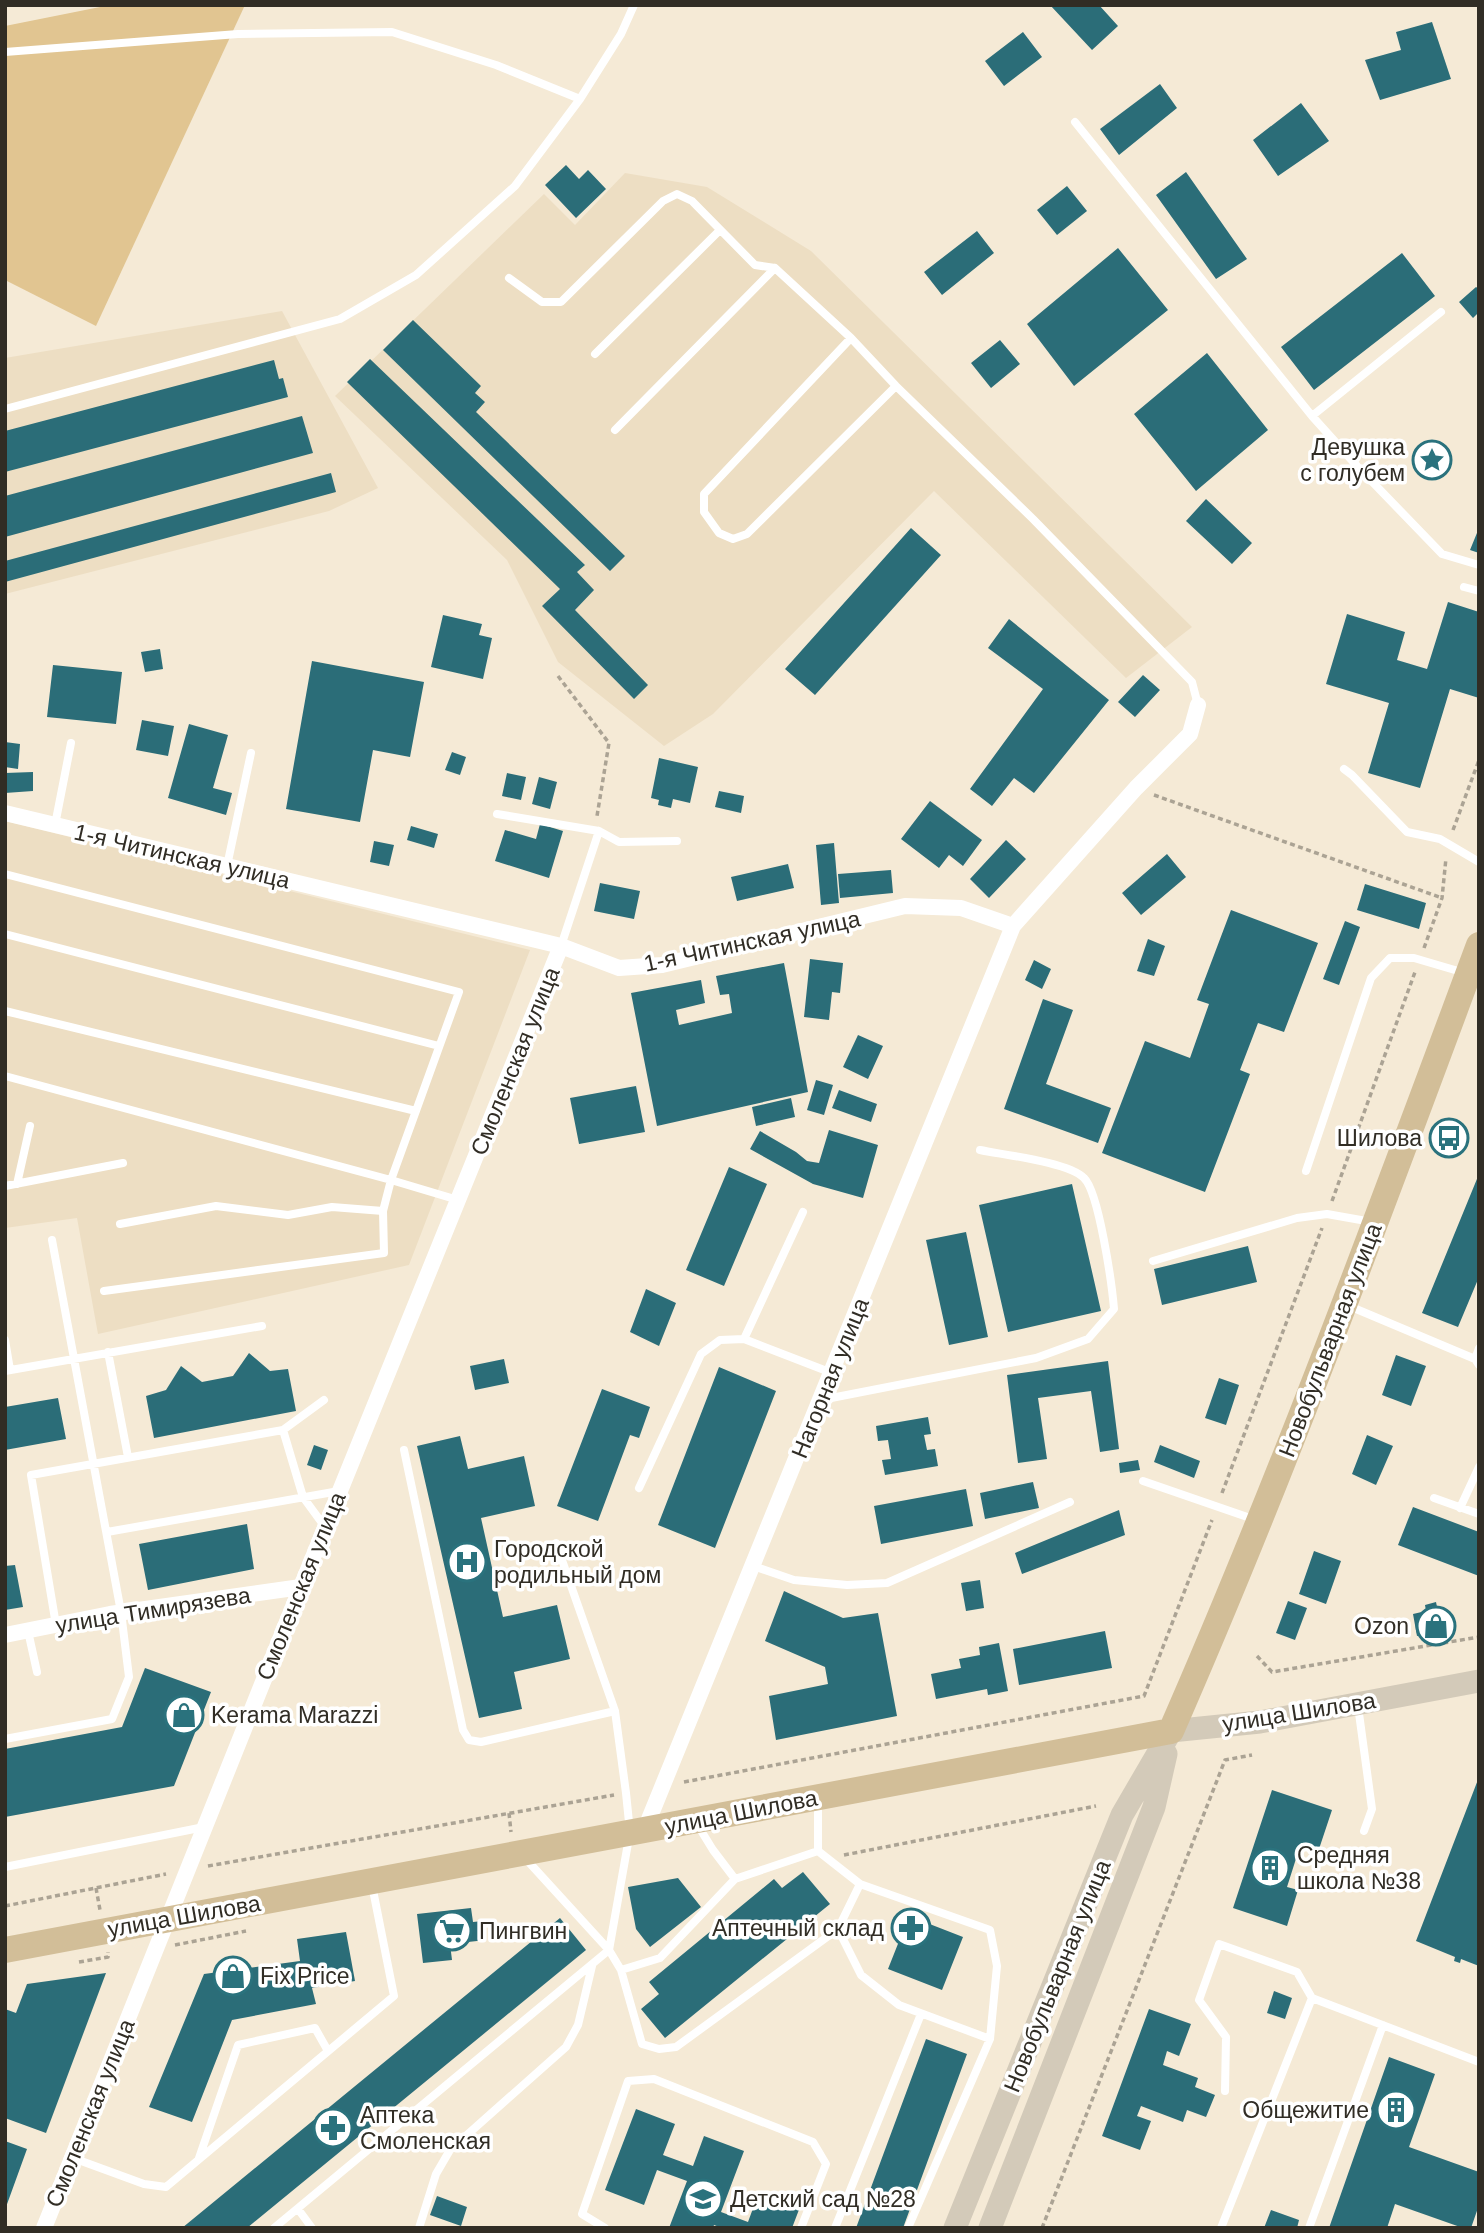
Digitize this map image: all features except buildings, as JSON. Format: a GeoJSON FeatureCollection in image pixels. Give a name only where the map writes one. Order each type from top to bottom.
{"type":"FeatureCollection","features":[{"type":"Feature","properties":{"kind":"main road","name":"Новобульварная улица"},"geometry":{"type":"LineString","coordinates":[[955,2228],[1122,1815],[1171,1731],[1259,1521],[1345,1304],[1479,945]]}},
{"type":"Feature","properties":{"kind":"main road","name":"улица Шилова"},"geometry":{"type":"LineString","coordinates":[[5,1950],[1171,1731],[1260,1722],[1479,1681]]}},
{"type":"Feature","properties":{"kind":"main road","name":"Новобульварная улица"},"geometry":{"type":"LineString","coordinates":[[990,2228],[1154,1808],[1171,1731]]}},
{"type":"Feature","properties":{"kind":"street"},"geometry":{"type":"LineString","coordinates":[[1013,926],[1136,788],[1190,734],[1198,705]]}},
{"type":"Feature","properties":{"kind":"street","name":"1-я Читинская улица"},"geometry":{"type":"LineString","coordinates":[[5,813],[561,946],[619,968],[662,965],[905,906],[961,908],[1013,926]]}},
{"type":"Feature","properties":{"kind":"street","name":"Нагорная улица"},"geometry":{"type":"LineString","coordinates":[[638,1831],[663,1786],[1013,926]]}},
{"type":"Feature","properties":{"kind":"street","name":"Смоленская улица"},"geometry":{"type":"LineString","coordinates":[[44,2228],[300,1587],[561,946]]}},
{"type":"Feature","properties":{"kind":"street","name":"улица Тимирязева"},"geometry":{"type":"LineString","coordinates":[[5,1635],[121,1612],[300,1587]]}},
{"type":"Feature","properties":{"kind":"lane"},"geometry":{"type":"LineString","coordinates":[[5,409],[340,318],[416,275],[515,186],[580,99],[621,34],[634,5]]}},
{"type":"Feature","properties":{"kind":"lane"},"geometry":{"type":"LineString","coordinates":[[5,52],[238,34],[392,32],[496,65],[580,99]]}},
{"type":"Feature","properties":{"kind":"lane"},"geometry":{"type":"LineString","coordinates":[[1075,122],[1312,416],[1442,554],[1479,565]]}},
{"type":"Feature","properties":{"kind":"lane"},"geometry":{"type":"LineString","coordinates":[[509,278],[542,302],[561,302],[663,201],[677,194],[692,201],[755,265],[775,268],[851,338],[896,386],[1033,519],[1192,682],[1198,705]]}},
{"type":"Feature","properties":{"kind":"lane"},"geometry":{"type":"LineString","coordinates":[[595,354],[720,230]]}},
{"type":"Feature","properties":{"kind":"lane"},"geometry":{"type":"LineString","coordinates":[[615,430],[775,268]]}},
{"type":"Feature","properties":{"kind":"lane"},"geometry":{"type":"LineString","coordinates":[[1312,416],[1441,312]]}},
{"type":"Feature","properties":{"kind":"lane"},"geometry":{"type":"LineString","coordinates":[[851,338],[704,494],[704,512],[719,533],[733,539],[747,534],[896,386]]}},
{"type":"Feature","properties":{"kind":"lane"},"geometry":{"type":"LineString","coordinates":[[1464,587],[1479,592]]}},
{"type":"Feature","properties":{"kind":"lane"},"geometry":{"type":"LineString","coordinates":[[55,825],[71,743]]}},
{"type":"Feature","properties":{"kind":"lane"},"geometry":{"type":"LineString","coordinates":[[227,866],[251,753]]}},
{"type":"Feature","properties":{"kind":"lane"},"geometry":{"type":"LineString","coordinates":[[1344,769],[1407,832],[1440,839],[1479,862]]}},
{"type":"Feature","properties":{"kind":"lane"},"geometry":{"type":"LineString","coordinates":[[497,814],[599,831],[619,842],[677,841]]}},
{"type":"Feature","properties":{"kind":"lane"},"geometry":{"type":"LineString","coordinates":[[561,946],[599,831]]}},
{"type":"Feature","properties":{"kind":"lane"},"geometry":{"type":"LineString","coordinates":[[5,874],[458,992],[391,1180],[383,1211],[384,1253],[104,1291]]}},
{"type":"Feature","properties":{"kind":"lane"},"geometry":{"type":"LineString","coordinates":[[5,934],[439,1046]]}},
{"type":"Feature","properties":{"kind":"lane"},"geometry":{"type":"LineString","coordinates":[[1306,1171],[1371,978],[1390,958],[1420,960],[1468,974]]}},
{"type":"Feature","properties":{"kind":"lane"},"geometry":{"type":"LineString","coordinates":[[5,1011],[416,1111]]}},
{"type":"Feature","properties":{"kind":"lane"},"geometry":{"type":"LineString","coordinates":[[5,1076],[458,1200]]}},
{"type":"Feature","properties":{"kind":"lane"},"geometry":{"type":"LineString","coordinates":[[17,1184],[30,1126]]}},
{"type":"Feature","properties":{"kind":"lane"},"geometry":{"type":"LineString","coordinates":[[821,1400],[1036,1358],[1088,1339],[1114,1309],[1100,1218],[1086,1178],[1067,1167],[980,1150]]}},
{"type":"Feature","properties":{"kind":"lane"},"geometry":{"type":"LineString","coordinates":[[5,1186],[123,1163]]}},
{"type":"Feature","properties":{"kind":"lane"},"geometry":{"type":"LineString","coordinates":[[120,1224],[216,1206],[288,1215],[331,1207],[383,1211]]}},
{"type":"Feature","properties":{"kind":"lane"},"geometry":{"type":"LineString","coordinates":[[744,1339],[803,1212]]}},
{"type":"Feature","properties":{"kind":"lane"},"geometry":{"type":"LineString","coordinates":[[1153,1261],[1297,1218],[1327,1214],[1375,1223]]}},
{"type":"Feature","properties":{"kind":"lane"},"geometry":{"type":"LineString","coordinates":[[5,1740],[112,1719],[129,1677],[107,1532],[52,1240]]}},
{"type":"Feature","properties":{"kind":"lane"},"geometry":{"type":"LineString","coordinates":[[1345,1304],[1477,1362],[1479,1348]]}},
{"type":"Feature","properties":{"kind":"lane"},"geometry":{"type":"LineString","coordinates":[[5,1340],[8,1371],[262,1326]]}},
{"type":"Feature","properties":{"kind":"lane"},"geometry":{"type":"LineString","coordinates":[[639,1488],[701,1354],[720,1340],[744,1339],[832,1373]]}},
{"type":"Feature","properties":{"kind":"lane"},"geometry":{"type":"LineString","coordinates":[[108,1352],[128,1457]]}},
{"type":"Feature","properties":{"kind":"lane"},"geometry":{"type":"LineString","coordinates":[[56,1625],[31,1475],[283,1430],[324,1400]]}},
{"type":"Feature","properties":{"kind":"lane"},"geometry":{"type":"LineString","coordinates":[[283,1430],[303,1497],[325,1527]]}},
{"type":"Feature","properties":{"kind":"lane"},"geometry":{"type":"LineString","coordinates":[[404,1450],[463,1730],[469,1740],[481,1742],[615,1711]]}},
{"type":"Feature","properties":{"kind":"lane"},"geometry":{"type":"LineString","coordinates":[[1461,1508],[1479,1467]]}},
{"type":"Feature","properties":{"kind":"lane"},"geometry":{"type":"LineString","coordinates":[[1143,1481],[1259,1521]]}},
{"type":"Feature","properties":{"kind":"lane"},"geometry":{"type":"LineString","coordinates":[[107,1532],[340,1491]]}},
{"type":"Feature","properties":{"kind":"lane"},"geometry":{"type":"LineString","coordinates":[[1434,1498],[1479,1514]]}},
{"type":"Feature","properties":{"kind":"lane"},"geometry":{"type":"LineString","coordinates":[[753,1566],[794,1580],[847,1586],[887,1583],[1070,1502]]}},
{"type":"Feature","properties":{"kind":"lane"},"geometry":{"type":"LineString","coordinates":[[274,2228],[609,1950],[638,1831],[626,1793],[615,1711],[556,1543]]}},
{"type":"Feature","properties":{"kind":"lane"},"geometry":{"type":"LineString","coordinates":[[28,1631],[37,1672]]}},
{"type":"Feature","properties":{"kind":"lane"},"geometry":{"type":"LineString","coordinates":[[1357,1703],[1372,1809],[1364,1830]]}},
{"type":"Feature","properties":{"kind":"lane"},"geometry":{"type":"LineString","coordinates":[[818,1797],[818,1851]]}},
{"type":"Feature","properties":{"kind":"lane"},"geometry":{"type":"LineString","coordinates":[[695,1821],[735,1879]]}},
{"type":"Feature","properties":{"kind":"lane"},"geometry":{"type":"LineString","coordinates":[[5,1867],[204,1827]]}},
{"type":"Feature","properties":{"kind":"lane"},"geometry":{"type":"LineString","coordinates":[[818,1851],[860,1884],[990,1930],[997,1966],[990,2039],[908,2228]]}},
{"type":"Feature","properties":{"kind":"lane"},"geometry":{"type":"LineString","coordinates":[[621,1970],[660,1958],[735,1879],[818,1851]]}},
{"type":"Feature","properties":{"kind":"lane"},"geometry":{"type":"LineString","coordinates":[[520,1853],[609,1950],[621,1970],[642,2044],[659,2049],[676,2047],[838,1929],[860,1884]]}},
{"type":"Feature","properties":{"kind":"lane"},"geometry":{"type":"LineString","coordinates":[[73,2158],[144,2184],[166,2187],[394,1996],[372,1881]]}},
{"type":"Feature","properties":{"kind":"lane"},"geometry":{"type":"LineString","coordinates":[[838,1929],[860,1975],[899,2005],[990,2039]]}},
{"type":"Feature","properties":{"kind":"lane"},"geometry":{"type":"LineString","coordinates":[[1225,2091],[1226,2037],[1199,2000],[1219,1944],[1297,1972],[1312,1998],[1479,2062]]}},
{"type":"Feature","properties":{"kind":"lane"},"geometry":{"type":"LineString","coordinates":[[419,2228],[436,2174],[450,2150],[566,2047],[578,2025],[592,1966]]}},
{"type":"Feature","properties":{"kind":"lane"},"geometry":{"type":"LineString","coordinates":[[1221,2228],[1312,1998]]}},
{"type":"Feature","properties":{"kind":"lane"},"geometry":{"type":"LineString","coordinates":[[835,2228],[921,2014]]}},
{"type":"Feature","properties":{"kind":"lane"},"geometry":{"type":"LineString","coordinates":[[1309,2228],[1383,2025]]}},
{"type":"Feature","properties":{"kind":"lane"},"geometry":{"type":"LineString","coordinates":[[198,2161],[238,2045],[315,2028],[328,2051]]}},
{"type":"Feature","properties":{"kind":"lane"},"geometry":{"type":"LineString","coordinates":[[605,2228],[582,2214],[628,2081],[654,2079],[813,2142],[826,2164],[802,2228]]}},
{"type":"Feature","properties":{"kind":"lane"},"geometry":{"type":"LineString","coordinates":[[298,2209],[312,2228]]}},
{"type":"Feature","properties":{"kind":"path"},"geometry":{"type":"LineString","coordinates":[[558,676],[609,743],[596,819],[599,831]]}},
{"type":"Feature","properties":{"kind":"path"},"geometry":{"type":"LineString","coordinates":[[663,1786],[1144,1696],[1327,1214],[1420,960],[1442,898],[1448,844],[1479,760]]}},
{"type":"Feature","properties":{"kind":"path"},"geometry":{"type":"LineString","coordinates":[[1136,788],[1442,898]]}},
{"type":"Feature","properties":{"kind":"path"},"geometry":{"type":"LineString","coordinates":[[1257,1656],[1272,1672],[1479,1637]]}},
{"type":"Feature","properties":{"kind":"path"},"geometry":{"type":"LineString","coordinates":[[1042,2228],[1225,1760],[1252,1755]]}},
{"type":"Feature","properties":{"kind":"path"},"geometry":{"type":"LineString","coordinates":[[5,1906],[187,1870],[626,1793]]}},
{"type":"Feature","properties":{"kind":"path"},"geometry":{"type":"LineString","coordinates":[[828,1859],[1097,1806]]}},
{"type":"Feature","properties":{"kind":"path"},"geometry":{"type":"LineString","coordinates":[[174,1945],[249,1930]]}},
{"type":"Feature","properties":{"kind":"shaded area"},"geometry":{"type":"Polygon","coordinates":[[[110,5],[245,5],[96,326],[5,280],[5,26],[110,5]]]}},
{"type":"Feature","properties":{"kind":"shaded area"},"geometry":{"type":"Polygon","coordinates":[[[625,173],[707,187],[811,251],[1192,627],[1126,678],[934,491],[713,714],[664,746],[558,662],[507,560],[335,396],[544,194],[575,225],[625,173]]]}},
{"type":"Feature","properties":{"kind":"shaded area"},"geometry":{"type":"Polygon","coordinates":[[[282,311],[378,488],[329,511],[5,594],[5,358],[282,311]]]}},
{"type":"Feature","properties":{"kind":"shaded area"},"geometry":{"type":"Polygon","coordinates":[[[5,821],[530,950],[409,1265],[98,1334],[77,1218],[5,1228],[5,821]]]}},
{"type":"Feature","properties":{"kind":"place","name":"Девушка с голубем"},"geometry":{"type":"Point","coordinates":[1432,460]}},
{"type":"Feature","properties":{"kind":"place","name":"Шилова"},"geometry":{"type":"Point","coordinates":[1449,1138]}},
{"type":"Feature","properties":{"kind":"place","name":"Городской родильный дом"},"geometry":{"type":"Point","coordinates":[467,1562]}},
{"type":"Feature","properties":{"kind":"place","name":"Ozon"},"geometry":{"type":"Point","coordinates":[1436,1626]}},
{"type":"Feature","properties":{"kind":"place","name":"Kerama Marazzi"},"geometry":{"type":"Point","coordinates":[184,1715]}},
{"type":"Feature","properties":{"kind":"place","name":"Средняя школа №38"},"geometry":{"type":"Point","coordinates":[1270,1868]}},
{"type":"Feature","properties":{"kind":"place","name":"Аптечный склад"},"geometry":{"type":"Point","coordinates":[911,1928]}},
{"type":"Feature","properties":{"kind":"place","name":"Пингвин"},"geometry":{"type":"Point","coordinates":[452,1931]}},
{"type":"Feature","properties":{"kind":"place","name":"Fix Price"},"geometry":{"type":"Point","coordinates":[233,1976]}},
{"type":"Feature","properties":{"kind":"place","name":"Общежитие"},"geometry":{"type":"Point","coordinates":[1396,2110]}},
{"type":"Feature","properties":{"kind":"place","name":"Аптека Смоленская"},"geometry":{"type":"Point","coordinates":[333,2128]}},
{"type":"Feature","properties":{"kind":"place","name":"Детский сад №28"},"geometry":{"type":"Point","coordinates":[703,2199]}}]}
